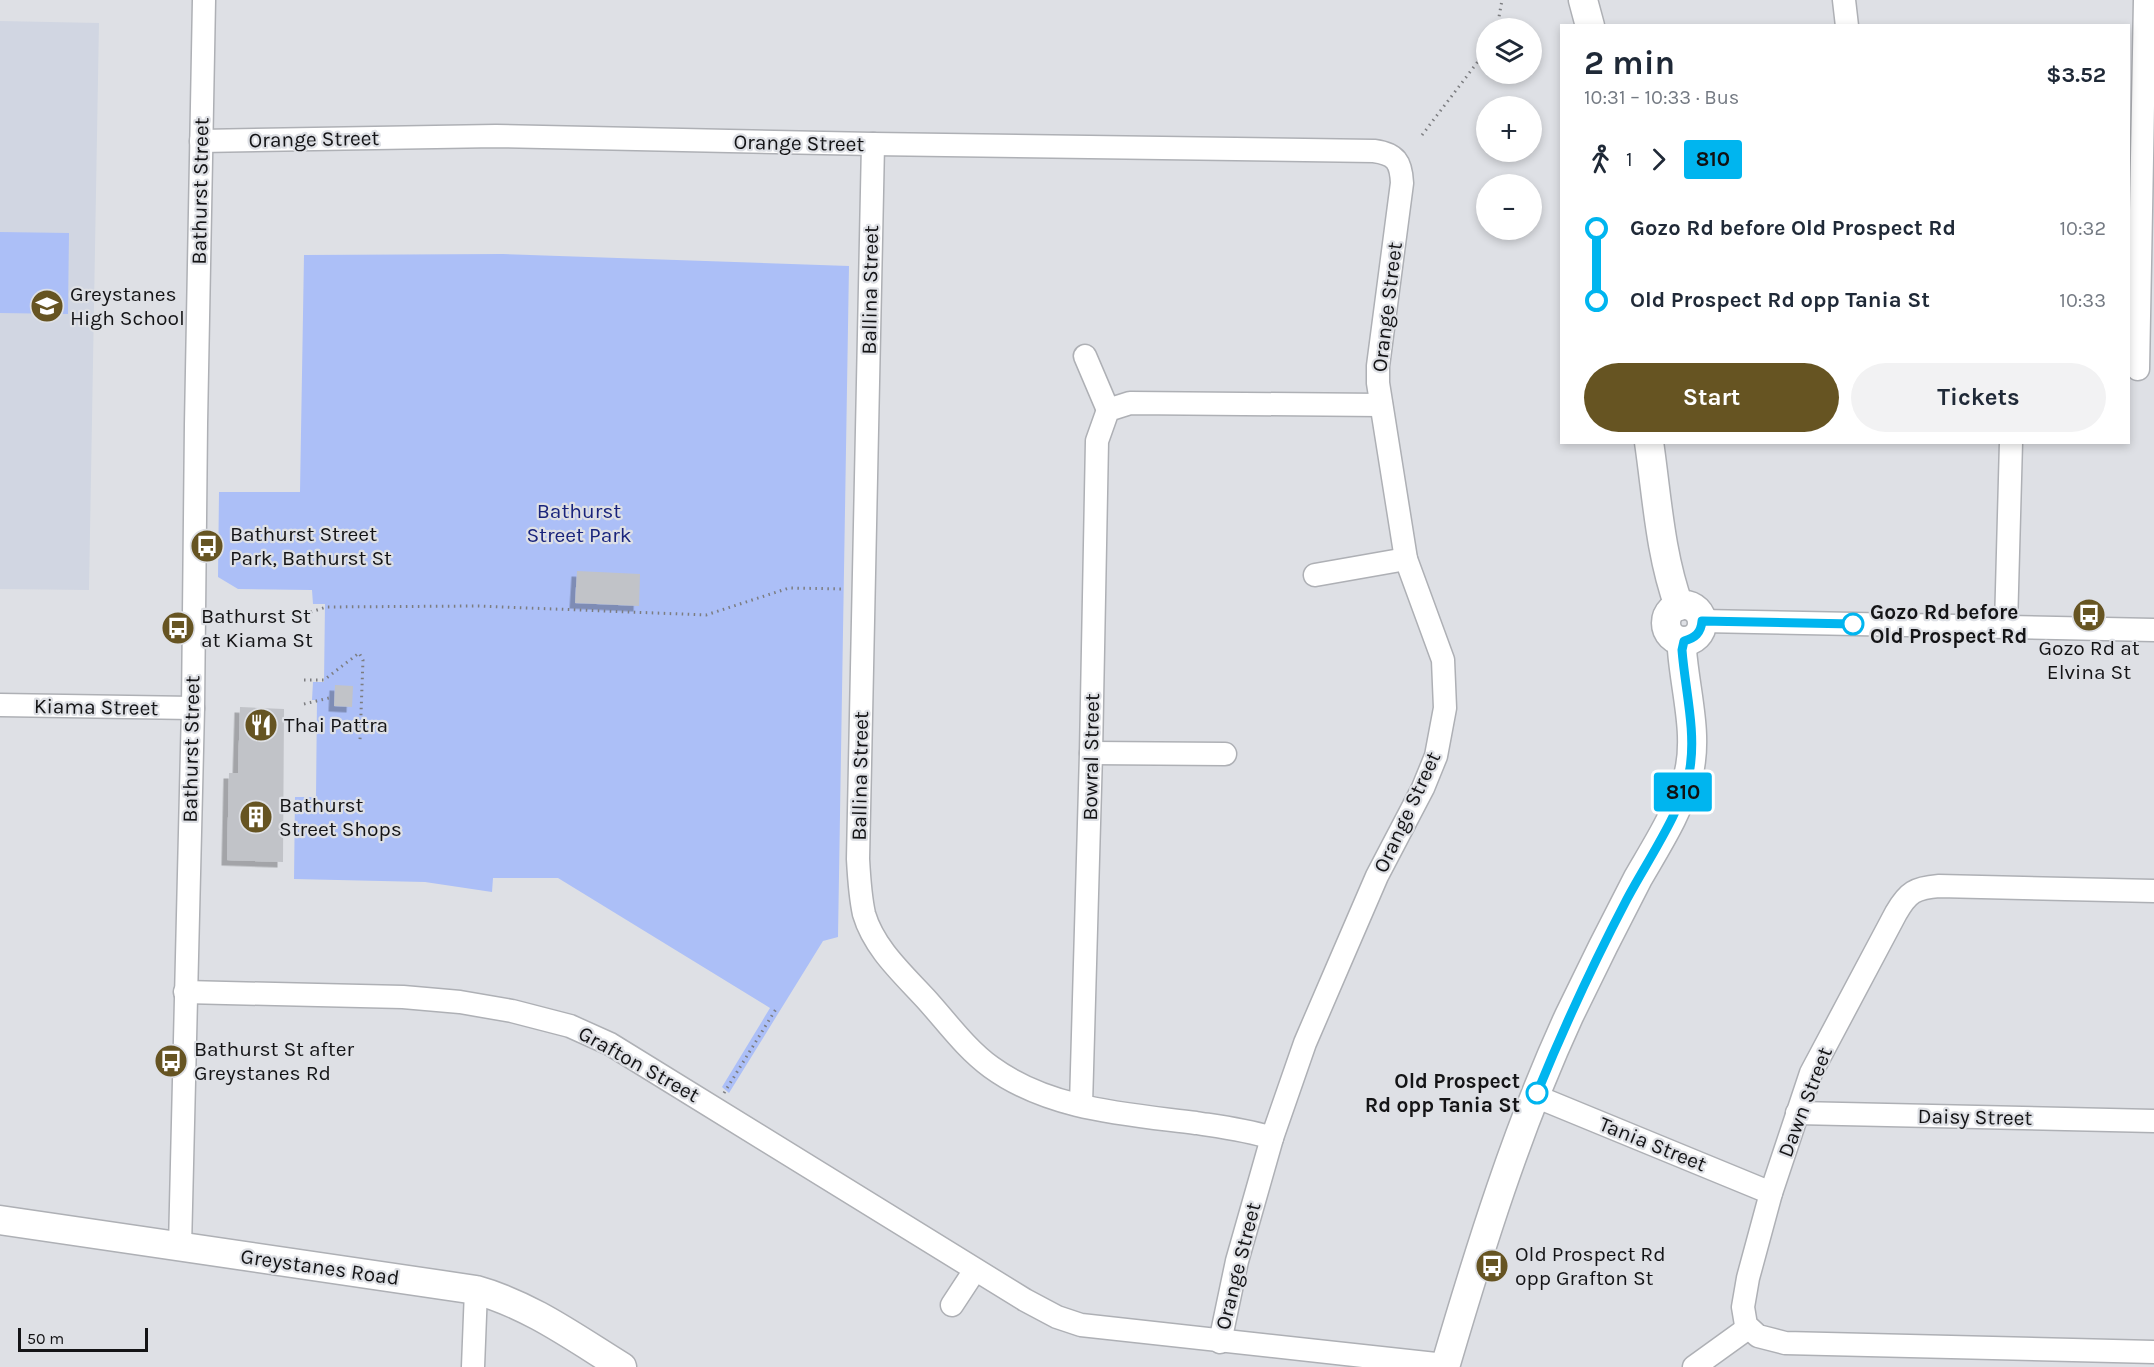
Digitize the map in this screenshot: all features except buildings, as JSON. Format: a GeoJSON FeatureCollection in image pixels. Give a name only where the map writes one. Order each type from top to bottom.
{"type":"FeatureCollection","features":[{"type":"Feature","properties":{"kind":"main road"},"geometry":{"type":"LineString","coordinates":[[1649,444],[1671,586],[1679,606],[1670,613],[1667,625],[1672,635],[1693,631]]}},
{"type":"Feature","properties":{"kind":"main road"},"geometry":{"type":"LineString","coordinates":[[1445,1366],[1485,1236],[1535,1096],[1590,972],[1674,813],[1686,783],[1691,760],[1692,738],[1682,650],[1693,631]]}},
{"type":"Feature","properties":{"kind":"main road","name":"Greystanes Road"},"geometry":{"type":"LineString","coordinates":[[0,1220],[476,1290],[524,1307],[622,1367]]}},
{"type":"Feature","properties":{"kind":"street","name":"Bathurst Street"},"geometry":{"type":"LineString","coordinates":[[180,1247],[204,0]]}},
{"type":"Feature","properties":{"kind":"street"},"geometry":{"type":"LineString","coordinates":[[1844,0],[1847,24]]}},
{"type":"Feature","properties":{"kind":"street"},"geometry":{"type":"LineString","coordinates":[[2140,369],[2145,0]]}},
{"type":"Feature","properties":{"kind":"street","name":"Orange Street"},"geometry":{"type":"LineString","coordinates":[[201,141],[496,136],[1374,151],[1400,157],[1402,183],[1378,366],[1381,405],[1406,559],[1443,660],[1445,708],[1436,756],[1423,788],[1377,876],[1305,1044],[1272,1138],[1237,1261],[1220,1342]]}},
{"type":"Feature","properties":{"kind":"street","name":"Ballina Street"},"geometry":{"type":"LineString","coordinates":[[873,144],[858,859],[864,912],[868,925],[886,955],[979,1058],[1026,1088],[1103,1111],[1248,1130],[1272,1138]]}},
{"type":"Feature","properties":{"kind":"street"},"geometry":{"type":"LineString","coordinates":[[1085,356],[1108,410],[1131,403],[1381,405]]}},
{"type":"Feature","properties":{"kind":"street","name":"Bowral Street"},"geometry":{"type":"LineString","coordinates":[[1081,1105],[1097,441],[1108,410]]}},
{"type":"Feature","properties":{"kind":"street"},"geometry":{"type":"LineString","coordinates":[[2006,626],[2011,444]]}},
{"type":"Feature","properties":{"kind":"street"},"geometry":{"type":"LineString","coordinates":[[1315,575],[1406,559]]}},
{"type":"Feature","properties":{"kind":"street"},"geometry":{"type":"LineString","coordinates":[[1693,631],[2006,626],[2154,630]]}},
{"type":"Feature","properties":{"kind":"street","name":"Kiama Street"},"geometry":{"type":"LineString","coordinates":[[0,705],[192,708]]}},
{"type":"Feature","properties":{"kind":"street"},"geometry":{"type":"LineString","coordinates":[[1091,753],[1225,754]]}},
{"type":"Feature","properties":{"kind":"street","name":"Dawn Street"},"geometry":{"type":"LineString","coordinates":[[1748,1328],[1744,1314],[1745,1290],[1771,1192],[1811,1073],[1896,913],[1908,885],[1923,888],[1939,886],[2154,891]]}},
{"type":"Feature","properties":{"kind":"street","name":"Grafton Street"},"geometry":{"type":"LineString","coordinates":[[185,992],[403,997],[460,1002],[512,1011],[570,1026],[610,1044],[697,1096],[975,1270],[1049,1313],[1081,1325],[1445,1366]]}},
{"type":"Feature","properties":{"kind":"street","name":"Tania Street"},"geometry":{"type":"LineString","coordinates":[[1535,1096],[1771,1192]]}},
{"type":"Feature","properties":{"kind":"street","name":"Daisy Street"},"geometry":{"type":"LineString","coordinates":[[1797,1113],[2154,1121]]}},
{"type":"Feature","properties":{"kind":"street"},"geometry":{"type":"LineString","coordinates":[[952,1305],[975,1270]]}},
{"type":"Feature","properties":{"kind":"street"},"geometry":{"type":"LineString","coordinates":[[473,1367],[476,1290]]}},
{"type":"Feature","properties":{"kind":"street"},"geometry":{"type":"LineString","coordinates":[[1694,1367],[1748,1328],[1775,1342],[1874,1357],[2154,1352]]}},
{"type":"Feature","properties":{"kind":"path"},"geometry":{"type":"LineString","coordinates":[[1499,18],[1502,0]]}},
{"type":"Feature","properties":{"kind":"path"},"geometry":{"type":"LineString","coordinates":[[1422,135],[1476,64]]}},
{"type":"Feature","properties":{"kind":"path"},"geometry":{"type":"LineString","coordinates":[[305,614],[326,607],[478,606],[706,615],[789,588],[864,590]]}},
{"type":"Feature","properties":{"kind":"path"},"geometry":{"type":"LineString","coordinates":[[304,680],[324,680],[359,653],[363,660],[360,740]]}},
{"type":"Feature","properties":{"kind":"path"},"geometry":{"type":"LineString","coordinates":[[304,704],[333,697]]}},
{"type":"Feature","properties":{"kind":"path"},"geometry":{"type":"LineString","coordinates":[[723,1094],[776,1009]]}},
{"type":"Feature","properties":{"kind":"shaded area","name":"Greystanes High School"},"geometry":{"type":"Polygon","coordinates":[[[0,21],[99,23],[89,590],[0,589],[0,21]]]}},
{"type":"Feature","properties":{"kind":"green space"},"geometry":{"type":"Polygon","coordinates":[[[0,232],[69,233],[68,314],[0,313],[0,232]]]}},
{"type":"Feature","properties":{"kind":"green space","name":"Bathurst Street Park"},"geometry":{"type":"Polygon","coordinates":[[[503,254],[849,266],[838,937],[823,941],[729,1093],[722,1087],[770,1008],[558,878],[493,878],[492,892],[425,882],[294,879],[295,797],[316,797],[317,700],[312,700],[313,682],[324,682],[325,604],[313,604],[312,590],[238,589],[218,577],[219,492],[300,492],[304,255],[503,254]]]}},
{"type":"Feature","properties":{"kind":"bus line","name":"810"},"geometry":{"type":"LineString","coordinates":[[1537,1093],[1590,972],[1626,900],[1674,813],[1686,783],[1691,760],[1692,738],[1683,671],[1684,641],[1699,633],[1702,621],[1853,624]]}},
{"type":"Feature","properties":{"kind":"place","name":"Greystanes High School"},"geometry":{"type":"Point","coordinates":[47,306]}},
{"type":"Feature","properties":{"kind":"place","name":"Bathurst Street Park, Bathurst St"},"geometry":{"type":"Point","coordinates":[207,546]}},
{"type":"Feature","properties":{"kind":"place","name":"Gozo Rd at Elvina St"},"geometry":{"type":"Point","coordinates":[2089,615]}},
{"type":"Feature","properties":{"kind":"place","name":"Gozo Rd before Old Prospect Rd"},"geometry":{"type":"Point","coordinates":[1853,624]}},
{"type":"Feature","properties":{"kind":"place","name":"Bathurst St at Kiama St"},"geometry":{"type":"Point","coordinates":[178,628]}},
{"type":"Feature","properties":{"kind":"place","name":"Thai Pattra"},"geometry":{"type":"Point","coordinates":[261,725]}},
{"type":"Feature","properties":{"kind":"place","name":"Bathurst Street Shops"},"geometry":{"type":"Point","coordinates":[256,817]}},
{"type":"Feature","properties":{"kind":"place","name":"Bathurst St after Greystanes Rd"},"geometry":{"type":"Point","coordinates":[171,1061]}},
{"type":"Feature","properties":{"kind":"place","name":"Old Prospect Rd opp Tania St"},"geometry":{"type":"Point","coordinates":[1537,1093]}},
{"type":"Feature","properties":{"kind":"place","name":"Old Prospect Rd opp Grafton St"},"geometry":{"type":"Point","coordinates":[1492,1266]}}]}
